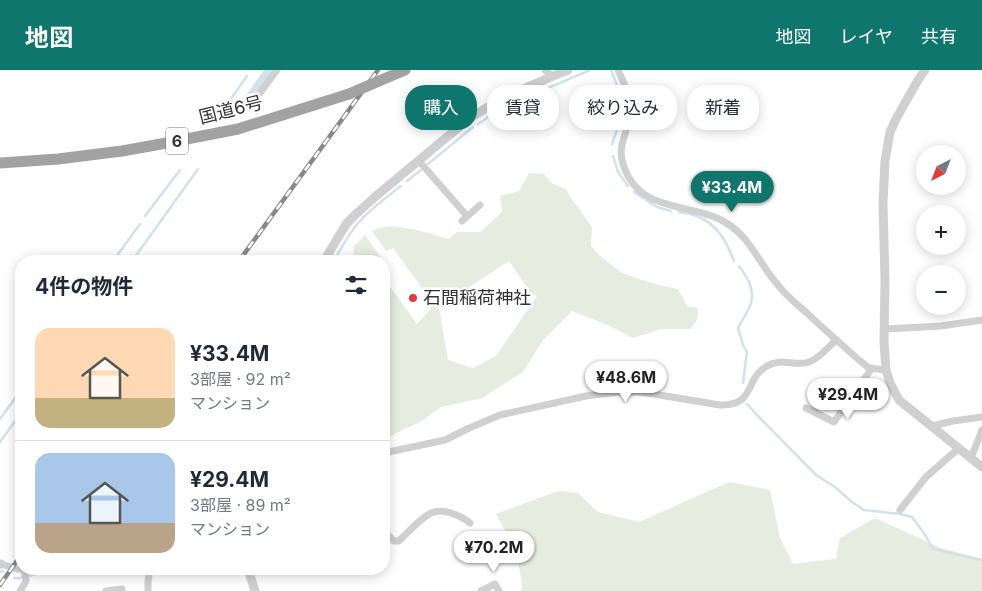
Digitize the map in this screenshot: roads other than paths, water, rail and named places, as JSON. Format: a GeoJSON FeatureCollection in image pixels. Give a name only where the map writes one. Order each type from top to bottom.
{"type":"FeatureCollection","features":[{"type":"Feature","properties":{"kind":"highway","name":"国道6号"},"geometry":{"type":"LineString","coordinates":[[0,163],[58,159],[122,151],[238,129],[349,94],[405,70]]}},
{"type":"Feature","properties":{"kind":"street"},"geometry":{"type":"LineString","coordinates":[[260,93],[277,70]]}},
{"type":"Feature","properties":{"kind":"street"},"geometry":{"type":"LineString","coordinates":[[544,70],[552,76]]}},
{"type":"Feature","properties":{"kind":"street"},"geometry":{"type":"LineString","coordinates":[[327,255],[347,223],[376,196],[478,113],[517,92],[568,70]]}},
{"type":"Feature","properties":{"kind":"street"},"geometry":{"type":"LineString","coordinates":[[618,70],[630,102],[630,111],[621,146],[621,156],[629,178],[638,190],[657,202],[708,214],[729,224],[744,236],[778,286],[836,340],[869,368],[886,370]]}},
{"type":"Feature","properties":{"kind":"street"},"geometry":{"type":"LineString","coordinates":[[925,70],[890,132],[885,161],[883,204],[886,370],[890,383],[900,400],[982,467]]}},
{"type":"Feature","properties":{"kind":"street"},"geometry":{"type":"LineString","coordinates":[[419,161],[464,219],[480,205]]}},
{"type":"Feature","properties":{"kind":"street"},"geometry":{"type":"LineString","coordinates":[[885,329],[940,326],[982,320]]}},
{"type":"Feature","properties":{"kind":"street"},"geometry":{"type":"LineString","coordinates":[[390,452],[445,440],[500,415],[586,396],[618,392],[641,392],[720,406],[730,406],[738,403],[746,396],[758,372],[765,366],[779,361],[802,364],[810,362],[836,340]]}},
{"type":"Feature","properties":{"kind":"street"},"geometry":{"type":"LineString","coordinates":[[806,408],[834,422],[872,368]]}},
{"type":"Feature","properties":{"kind":"street"},"geometry":{"type":"LineString","coordinates":[[932,426],[982,417]]}},
{"type":"Feature","properties":{"kind":"street"},"geometry":{"type":"LineString","coordinates":[[971,458],[982,430]]}},
{"type":"Feature","properties":{"kind":"street"},"geometry":{"type":"LineString","coordinates":[[900,510],[926,477],[959,448]]}},
{"type":"Feature","properties":{"kind":"street"},"geometry":{"type":"LineString","coordinates":[[390,538],[398,541],[430,514],[439,512],[457,515],[470,523]]}},
{"type":"Feature","properties":{"kind":"street"},"geometry":{"type":"LineString","coordinates":[[0,564],[15,567]]}},
{"type":"Feature","properties":{"kind":"street"},"geometry":{"type":"LineString","coordinates":[[20,591],[26,581],[26,575]]}},
{"type":"Feature","properties":{"kind":"street"},"geometry":{"type":"LineString","coordinates":[[148,591],[149,575]]}},
{"type":"Feature","properties":{"kind":"street"},"geometry":{"type":"LineString","coordinates":[[250,575],[255,591]]}},
{"type":"Feature","properties":{"kind":"street"},"geometry":{"type":"LineString","coordinates":[[481,591],[495,584],[499,591]]}},
{"type":"Feature","properties":{"kind":"street"},"geometry":{"type":"LineString","coordinates":[[106,591],[122,589]]}},
{"type":"Feature","properties":{"kind":"water"},"geometry":{"type":"Polygon","coordinates":[[[264,70],[274,70],[254,97],[242,101],[264,70]]]}},
{"type":"Feature","properties":{"kind":"waterway"},"geometry":{"type":"LineString","coordinates":[[478,124],[515,102],[590,70]]}},
{"type":"Feature","properties":{"kind":"waterway"},"geometry":{"type":"LineString","coordinates":[[611,70],[623,101],[623,113],[612,144]]}},
{"type":"Feature","properties":{"kind":"waterway"},"geometry":{"type":"LineString","coordinates":[[230,100],[247,76]]}},
{"type":"Feature","properties":{"kind":"waterway"},"geometry":{"type":"LineString","coordinates":[[428,164],[469,130]]}},
{"type":"Feature","properties":{"kind":"waterway"},"geometry":{"type":"LineString","coordinates":[[613,156],[618,172],[628,186]]}},
{"type":"Feature","properties":{"kind":"waterway"},"geometry":{"type":"LineString","coordinates":[[136,255],[198,169]]}},
{"type":"Feature","properties":{"kind":"waterway"},"geometry":{"type":"LineString","coordinates":[[145,216],[180,170]]}},
{"type":"Feature","properties":{"kind":"waterway"},"geometry":{"type":"LineString","coordinates":[[407,181],[421,170]]}},
{"type":"Feature","properties":{"kind":"waterway"},"geometry":{"type":"LineString","coordinates":[[337,255],[364,217],[401,186]]}},
{"type":"Feature","properties":{"kind":"waterway"},"geometry":{"type":"LineString","coordinates":[[634,192],[657,207],[671,211]]}},
{"type":"Feature","properties":{"kind":"waterway"},"geometry":{"type":"LineString","coordinates":[[679,212],[706,220],[725,241],[734,261]]}},
{"type":"Feature","properties":{"kind":"waterway"},"geometry":{"type":"LineString","coordinates":[[117,255],[140,224]]}},
{"type":"Feature","properties":{"kind":"waterway"},"geometry":{"type":"LineString","coordinates":[[739,266],[752,292],[750,306],[738,328],[747,352],[743,383]]}},
{"type":"Feature","properties":{"kind":"waterway"},"geometry":{"type":"LineString","coordinates":[[0,419],[15,398]]}},
{"type":"Feature","properties":{"kind":"waterway"},"geometry":{"type":"LineString","coordinates":[[747,404],[816,475],[864,510],[912,517],[933,549],[982,560]]}},
{"type":"Feature","properties":{"kind":"waterway"},"geometry":{"type":"LineString","coordinates":[[0,442],[15,421]]}},
{"type":"Feature","properties":{"kind":"waterway"},"geometry":{"type":"LineString","coordinates":[[14,578],[21,578]]}},
{"type":"Feature","properties":{"kind":"railway"},"geometry":{"type":"LineString","coordinates":[[243,255],[378,70]]}},
{"type":"Feature","properties":{"kind":"railway"},"geometry":{"type":"LineString","coordinates":[[0,585],[15,564]]}},
{"type":"Feature","properties":{"kind":"place","name":"石間稲荷神社"},"geometry":{"type":"Point","coordinates":[413,298]}}]}
